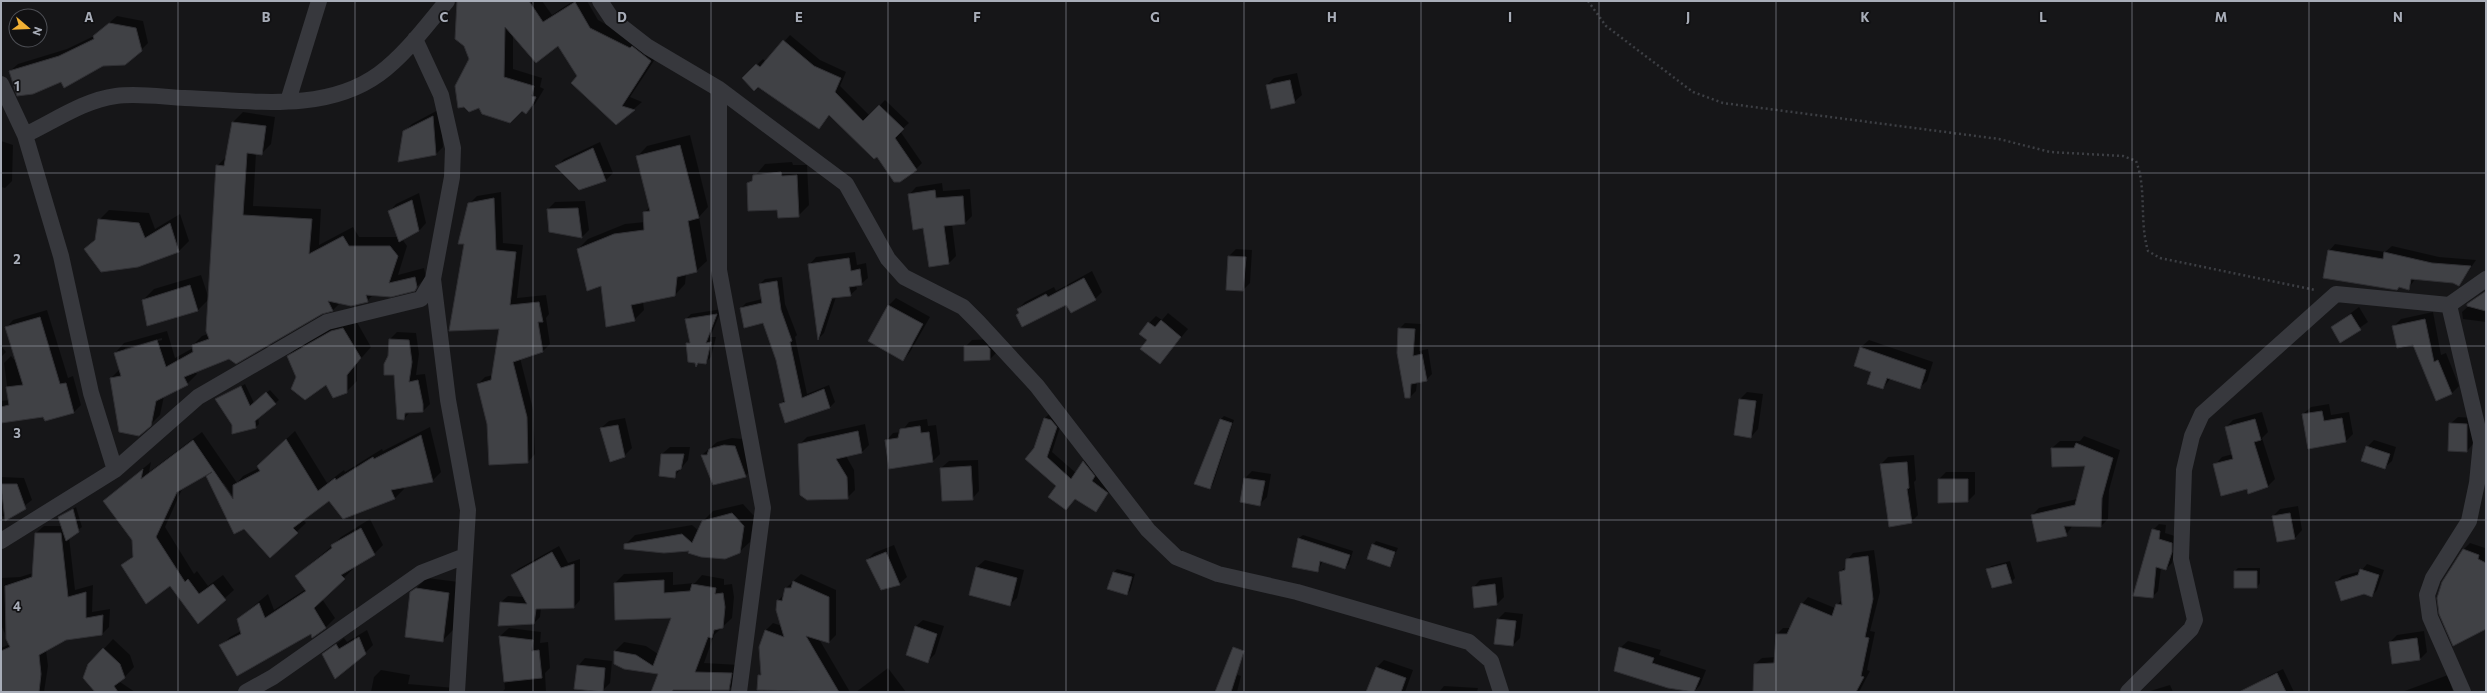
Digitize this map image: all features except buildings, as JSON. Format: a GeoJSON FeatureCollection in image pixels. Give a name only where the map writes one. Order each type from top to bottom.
{"type":"FeatureCollection","features":[{"type":"Feature","properties":{"kind":"street"},"geometry":{"type":"LineString","coordinates":[[288,101],[319,1]]}},
{"type":"Feature","properties":{"kind":"street"},"geometry":{"type":"LineString","coordinates":[[25,135],[88,104],[116,96],[288,101],[324,98],[348,91],[379,74],[415,39],[447,1]]}},
{"type":"Feature","properties":{"kind":"street"},"geometry":{"type":"LineString","coordinates":[[600,1],[612,19],[648,47],[719,89],[846,184],[888,259],[904,277],[963,307],[978,322],[1037,386],[1148,530],[1176,557],[1218,574],[1297,592],[1469,642],[1491,661],[1501,692]]}},
{"type":"Feature","properties":{"kind":"street"},"geometry":{"type":"LineString","coordinates":[[415,39],[441,95],[453,148],[452,177],[433,278],[448,400],[468,510],[456,692]]}},
{"type":"Feature","properties":{"kind":"street"},"geometry":{"type":"LineString","coordinates":[[1,84],[25,135],[61,256],[91,393],[115,470]]}},
{"type":"Feature","properties":{"kind":"street"},"geometry":{"type":"LineString","coordinates":[[719,89],[719,270],[764,508],[739,692]]}},
{"type":"Feature","properties":{"kind":"street"},"geometry":{"type":"LineString","coordinates":[[1,541],[115,470],[198,397],[327,322],[421,299],[433,278]]}},
{"type":"Feature","properties":{"kind":"street"},"geometry":{"type":"LineString","coordinates":[[2128,692],[2191,629],[2195,620],[2180,559],[2184,470],[2192,436],[2202,414],[2336,294],[2449,305],[2486,278]]}},
{"type":"Feature","properties":{"kind":"street"},"geometry":{"type":"LineString","coordinates":[[2449,305],[2481,442],[2477,483],[2469,522],[2433,578],[2427,595],[2430,617],[2463,692]]}},
{"type":"Feature","properties":{"kind":"street"},"geometry":{"type":"LineString","coordinates":[[246,692],[273,677],[421,573],[465,556]]}},
{"type":"Feature","properties":{"kind":"path"},"geometry":{"type":"LineString","coordinates":[[1588,1],[1606,26],[1693,92],[1724,103],[1999,139],[2050,152],[2123,156],[2136,161],[2141,174],[2144,236],[2148,251],[2160,258],[2336,294]]}}]}
